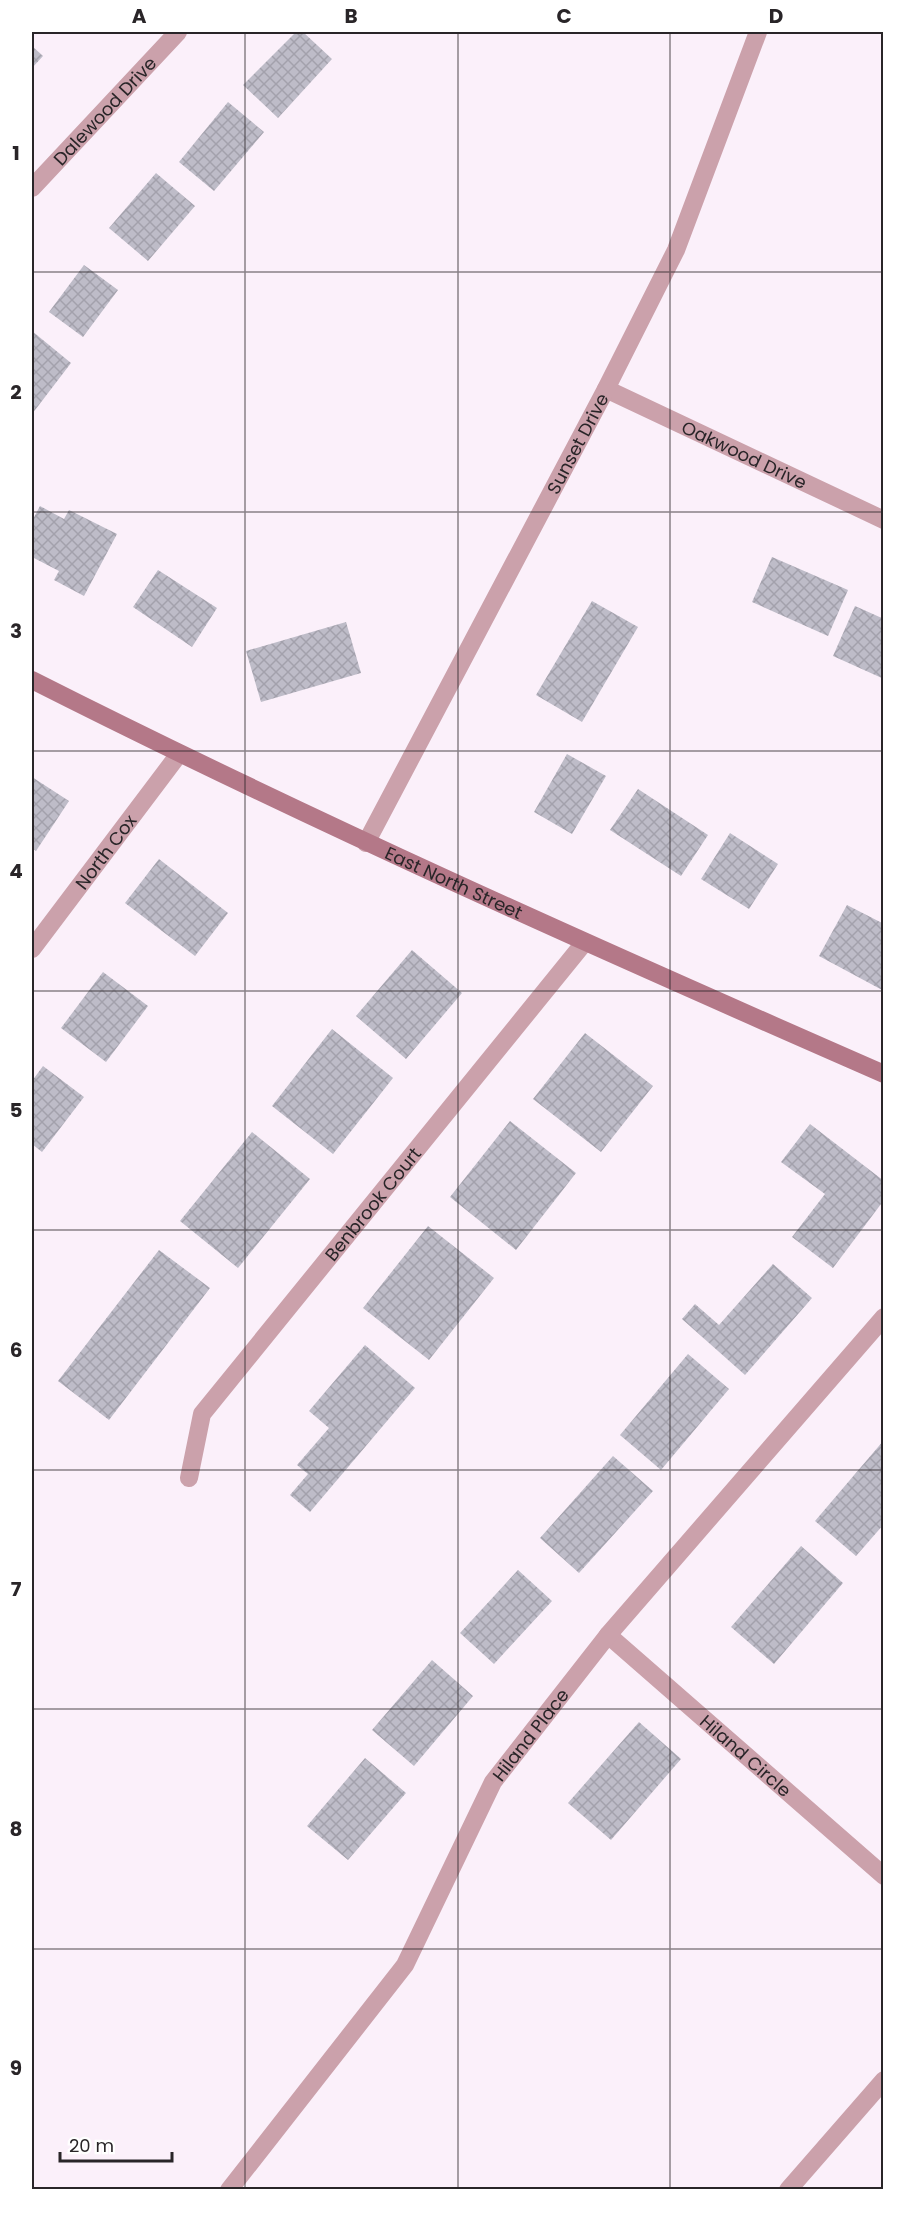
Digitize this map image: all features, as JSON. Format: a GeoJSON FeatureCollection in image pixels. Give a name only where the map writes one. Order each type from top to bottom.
{"type":"FeatureCollection","features":[{"type":"Feature","properties":{"kind":"street","name":"Dalewood Drive"},"geometry":{"type":"LineString","coordinates":[[32,188],[178,32]]}},
{"type":"Feature","properties":{"kind":"street","name":"Sunset Drive"},"geometry":{"type":"LineString","coordinates":[[366,843],[606,389],[676,250],[758,32]]}},
{"type":"Feature","properties":{"kind":"street","name":"Oakwood Drive"},"geometry":{"type":"LineString","coordinates":[[606,389],[884,520]]}},
{"type":"Feature","properties":{"kind":"street","name":"East North Street"},"geometry":{"type":"LineString","coordinates":[[32,680],[179,754],[366,843],[584,943],[884,1074]]}},
{"type":"Feature","properties":{"kind":"street","name":"North Cox"},"geometry":{"type":"LineString","coordinates":[[32,949],[179,754]]}},
{"type":"Feature","properties":{"kind":"street","name":"Benbrook Court"},"geometry":{"type":"LineString","coordinates":[[189,1478],[202,1414],[584,943]]}},
{"type":"Feature","properties":{"kind":"street","name":"Hiland Place"},"geometry":{"type":"LineString","coordinates":[[229,2190],[405,1965],[493,1782],[608,1635],[884,1317]]}},
{"type":"Feature","properties":{"kind":"street","name":"Hiland Circle"},"geometry":{"type":"LineString","coordinates":[[608,1635],[884,1876]]}},
{"type":"Feature","properties":{"kind":"street"},"geometry":{"type":"LineString","coordinates":[[788,2190],[884,2080]]}},
{"type":"Feature","properties":{"kind":"building"},"geometry":{"type":"Polygon","coordinates":[[[296,32],[303,32],[332,59],[278,118],[243,85],[296,32]]]}},
{"type":"Feature","properties":{"kind":"building"},"geometry":{"type":"Polygon","coordinates":[[[32,46],[43,56],[32,68],[32,46]]]}},
{"type":"Feature","properties":{"kind":"building"},"geometry":{"type":"Polygon","coordinates":[[[228,102],[264,132],[214,191],[179,162],[228,102]]]}},
{"type":"Feature","properties":{"kind":"building"},"geometry":{"type":"Polygon","coordinates":[[[156,173],[195,206],[148,261],[109,228],[156,173]]]}},
{"type":"Feature","properties":{"kind":"building"},"geometry":{"type":"Polygon","coordinates":[[[84,265],[118,290],[83,337],[49,312],[84,265]]]}},
{"type":"Feature","properties":{"kind":"building"},"geometry":{"type":"Polygon","coordinates":[[[32,331],[71,363],[32,414],[32,331]]]}},
{"type":"Feature","properties":{"kind":"building"},"geometry":{"type":"Polygon","coordinates":[[[40,506],[64,519],[69,510],[117,534],[84,596],[54,580],[59,571],[32,557],[32,521],[40,506]]]}},
{"type":"Feature","properties":{"kind":"building"},"geometry":{"type":"Polygon","coordinates":[[[772,557],[848,590],[828,636],[752,602],[772,557]]]}},
{"type":"Feature","properties":{"kind":"building"},"geometry":{"type":"Polygon","coordinates":[[[158,570],[217,608],[192,647],[133,607],[158,570]]]}},
{"type":"Feature","properties":{"kind":"building"},"geometry":{"type":"Polygon","coordinates":[[[592,601],[638,627],[582,722],[536,695],[592,601]]]}},
{"type":"Feature","properties":{"kind":"building"},"geometry":{"type":"Polygon","coordinates":[[[855,606],[884,619],[884,679],[833,656],[855,606]]]}},
{"type":"Feature","properties":{"kind":"building"},"geometry":{"type":"Polygon","coordinates":[[[346,622],[361,673],[261,702],[246,651],[346,622]]]}},
{"type":"Feature","properties":{"kind":"building"},"geometry":{"type":"Polygon","coordinates":[[[567,754],[606,776],[572,834],[534,812],[567,754]]]}},
{"type":"Feature","properties":{"kind":"building"},"geometry":{"type":"Polygon","coordinates":[[[32,777],[69,801],[36,851],[32,848],[32,777]]]}},
{"type":"Feature","properties":{"kind":"building"},"geometry":{"type":"Polygon","coordinates":[[[638,789],[708,835],[681,876],[610,830],[638,789]]]}},
{"type":"Feature","properties":{"kind":"building"},"geometry":{"type":"Polygon","coordinates":[[[730,833],[778,864],[749,909],[701,879],[730,833]]]}},
{"type":"Feature","properties":{"kind":"building"},"geometry":{"type":"Polygon","coordinates":[[[159,859],[228,913],[195,956],[125,903],[159,859]]]}},
{"type":"Feature","properties":{"kind":"building"},"geometry":{"type":"Polygon","coordinates":[[[847,905],[884,924],[884,991],[819,956],[847,905]]]}},
{"type":"Feature","properties":{"kind":"building"},"geometry":{"type":"Polygon","coordinates":[[[412,950],[462,993],[406,1059],[356,1016],[412,950]]]}},
{"type":"Feature","properties":{"kind":"building"},"geometry":{"type":"Polygon","coordinates":[[[103,972],[148,1006],[106,1062],[61,1028],[103,972]]]}},
{"type":"Feature","properties":{"kind":"building"},"geometry":{"type":"Polygon","coordinates":[[[332,1029],[393,1078],[333,1154],[272,1106],[332,1029]]]}},
{"type":"Feature","properties":{"kind":"building"},"geometry":{"type":"Polygon","coordinates":[[[585,1033],[653,1086],[601,1152],[533,1099],[585,1033]]]}},
{"type":"Feature","properties":{"kind":"building"},"geometry":{"type":"Polygon","coordinates":[[[43,1066],[84,1097],[42,1152],[32,1144],[32,1081],[43,1066]]]}},
{"type":"Feature","properties":{"kind":"building"},"geometry":{"type":"Polygon","coordinates":[[[510,1121],[576,1173],[516,1250],[450,1197],[510,1121]]]}},
{"type":"Feature","properties":{"kind":"building"},"geometry":{"type":"Polygon","coordinates":[[[810,1124],[884,1181],[884,1200],[833,1268],[792,1237],[825,1194],[781,1162],[810,1124]]]}},
{"type":"Feature","properties":{"kind":"building"},"geometry":{"type":"Polygon","coordinates":[[[252,1132],[310,1179],[238,1268],[180,1221],[252,1132]]]}},
{"type":"Feature","properties":{"kind":"building"},"geometry":{"type":"Polygon","coordinates":[[[428,1226],[494,1278],[429,1360],[363,1308],[428,1226]]]}},
{"type":"Feature","properties":{"kind":"building"},"geometry":{"type":"Polygon","coordinates":[[[159,1250],[210,1288],[109,1420],[58,1381],[159,1250]]]}},
{"type":"Feature","properties":{"kind":"building"},"geometry":{"type":"Polygon","coordinates":[[[773,1264],[812,1298],[745,1375],[682,1319],[695,1304],[719,1325],[773,1264]]]}},
{"type":"Feature","properties":{"kind":"building"},"geometry":{"type":"Polygon","coordinates":[[[365,1345],[415,1388],[310,1512],[290,1495],[308,1474],[297,1465],[329,1428],[309,1411],[365,1345]]]}},
{"type":"Feature","properties":{"kind":"building"},"geometry":{"type":"Polygon","coordinates":[[[688,1354],[729,1389],[661,1470],[620,1435],[688,1354]]]}},
{"type":"Feature","properties":{"kind":"building"},"geometry":{"type":"Polygon","coordinates":[[[884,1440],[884,1524],[856,1556],[815,1521],[884,1440]]]}},
{"type":"Feature","properties":{"kind":"building"},"geometry":{"type":"Polygon","coordinates":[[[613,1456],[653,1491],[579,1573],[540,1538],[613,1456]]]}},
{"type":"Feature","properties":{"kind":"building"},"geometry":{"type":"Polygon","coordinates":[[[801,1546],[843,1583],[774,1664],[731,1627],[801,1546]]]}},
{"type":"Feature","properties":{"kind":"building"},"geometry":{"type":"Polygon","coordinates":[[[518,1570],[552,1601],[494,1664],[460,1633],[518,1570]]]}},
{"type":"Feature","properties":{"kind":"building"},"geometry":{"type":"Polygon","coordinates":[[[432,1660],[473,1696],[414,1766],[372,1730],[432,1660]]]}},
{"type":"Feature","properties":{"kind":"building"},"geometry":{"type":"Polygon","coordinates":[[[639,1722],[681,1759],[611,1840],[568,1803],[639,1722]]]}},
{"type":"Feature","properties":{"kind":"building"},"geometry":{"type":"Polygon","coordinates":[[[365,1758],[406,1793],[348,1860],[307,1826],[365,1758]]]}}]}
